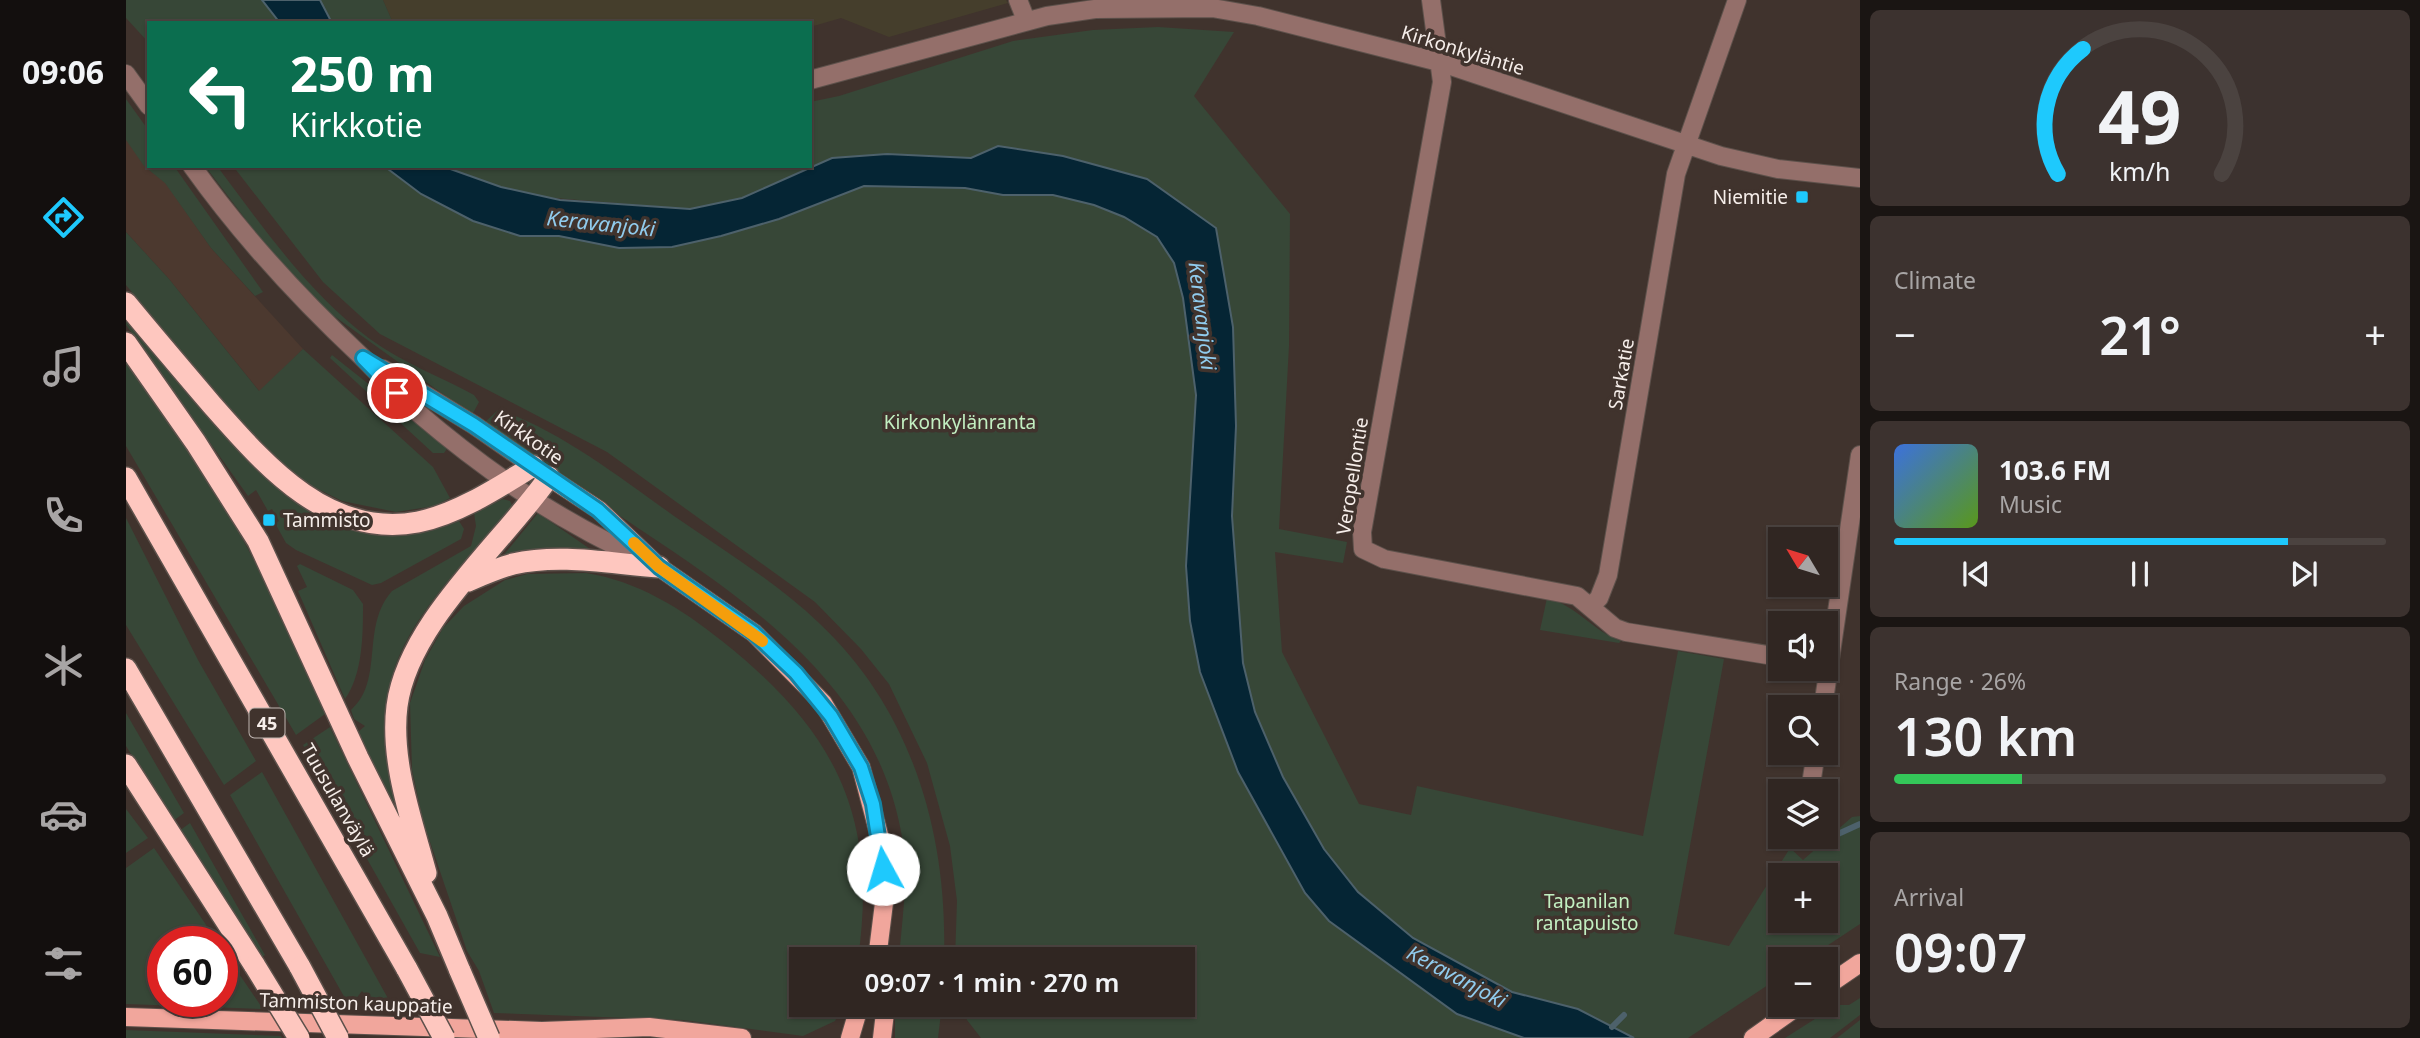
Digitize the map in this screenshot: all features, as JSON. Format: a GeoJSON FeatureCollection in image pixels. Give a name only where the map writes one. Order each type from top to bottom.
{"type":"FeatureCollection","features":[{"type":"Feature","properties":{"kind":"highway"},"geometry":{"type":"LineString","coordinates":[[126,303],[257,456],[285,482],[323,507],[357,520],[387,524],[417,522],[439,516],[506,483],[541,471]]}},
{"type":"Feature","properties":{"kind":"highway"},"geometry":{"type":"LineString","coordinates":[[126,343],[196,443],[258,541],[358,758],[437,916],[489,1038]]}},
{"type":"Feature","properties":{"kind":"highway"},"geometry":{"type":"LineString","coordinates":[[437,916],[400,768],[397,707],[403,680],[414,651],[436,617],[533,500],[541,471]]}},
{"type":"Feature","properties":{"kind":"highway","name":"Tuusulanväylä"},"geometry":{"type":"LineString","coordinates":[[126,478],[444,1038]]}},
{"type":"Feature","properties":{"kind":"highway"},"geometry":{"type":"LineString","coordinates":[[466,582],[510,565],[533,560],[581,560],[659,567]]}},
{"type":"Feature","properties":{"kind":"highway"},"geometry":{"type":"LineString","coordinates":[[126,669],[300,967],[338,1038]]}},
{"type":"Feature","properties":{"kind":"highway"},"geometry":{"type":"LineString","coordinates":[[126,765],[299,1038]]}},
{"type":"Feature","properties":{"kind":"highway"},"geometry":{"type":"LineString","coordinates":[[126,784],[161,821]]}},
{"type":"Feature","properties":{"kind":"main road","name":"Kirkkotie"},"geometry":{"type":"LineString","coordinates":[[541,471],[598,510],[659,567],[754,633],[796,673],[840,729],[861,767],[881,842],[885,895],[880,947]]}},
{"type":"Feature","properties":{"kind":"main road"},"geometry":{"type":"LineString","coordinates":[[1838,978],[1860,962]]}},
{"type":"Feature","properties":{"kind":"main road","name":"Tammiston kauppatie"},"geometry":{"type":"LineString","coordinates":[[126,1017],[542,1031],[649,1027],[742,1038]]}},
{"type":"Feature","properties":{"kind":"main road"},"geometry":{"type":"LineString","coordinates":[[850,1038],[856,1017]]}},
{"type":"Feature","properties":{"kind":"main road"},"geometry":{"type":"LineString","coordinates":[[882,1038],[885,1017]]}},
{"type":"Feature","properties":{"kind":"main road"},"geometry":{"type":"LineString","coordinates":[[1758,1034],[1782,1017]]}},
{"type":"Feature","properties":{"kind":"main road","name":"Tammiston kauppatie"},"geometry":{"type":"LineString","coordinates":[[542,1031],[582,1038]]}},
{"type":"Feature","properties":{"kind":"street"},"geometry":{"type":"LineString","coordinates":[[1018,0],[1026,20]]}},
{"type":"Feature","properties":{"kind":"street"},"geometry":{"type":"LineString","coordinates":[[1430,0],[1439,62]]}},
{"type":"Feature","properties":{"kind":"street","name":"Sarkatie"},"geometry":{"type":"LineString","coordinates":[[1591,606],[1599,598],[1608,575],[1676,174],[1737,0]]}},
{"type":"Feature","properties":{"kind":"street","name":"Kirkonkyläntie"},"geometry":{"type":"LineString","coordinates":[[812,79],[1047,16],[1095,9],[1212,8],[1258,16],[1439,62],[1684,145],[1778,169],[1860,178]]}},
{"type":"Feature","properties":{"kind":"street","name":"Veropellontie"},"geometry":{"type":"LineString","coordinates":[[1439,62],[1442,82],[1362,532],[1363,549],[1384,559],[1577,596],[1615,628],[1626,632],[1768,655]]}},
{"type":"Feature","properties":{"kind":"street"},"geometry":{"type":"LineString","coordinates":[[126,74],[147,103]]}},
{"type":"Feature","properties":{"kind":"street","name":"Kirkkotie"},"geometry":{"type":"LineString","coordinates":[[194,168],[258,254],[324,323],[415,410],[506,483],[586,534],[659,567]]}},
{"type":"Feature","properties":{"kind":"street","name":"Kirkkotie"},"geometry":{"type":"LineString","coordinates":[[363,358],[474,425],[541,471]]}},
{"type":"Feature","properties":{"kind":"street"},"geometry":{"type":"LineString","coordinates":[[1835,611],[1860,456]]}},
{"type":"Feature","properties":{"kind":"shaded area"},"geometry":{"type":"Polygon","coordinates":[[[383,0],[1006,0],[1008,3],[889,37],[841,18],[812,26],[812,21],[392,21],[383,0]]]}},
{"type":"Feature","properties":{"kind":"shaded area"},"geometry":{"type":"Polygon","coordinates":[[[126,127],[147,163],[147,168],[155,168],[211,248],[303,349],[260,392],[169,279],[126,232],[126,127]]]}},
{"type":"Feature","properties":{"kind":"green space"},"geometry":{"type":"Polygon","coordinates":[[[126,0],[262,0],[278,21],[147,21],[147,41],[126,18],[126,0]]]}},
{"type":"Feature","properties":{"kind":"green space"},"geometry":{"type":"Polygon","coordinates":[[[320,0],[383,0],[392,21],[331,21],[320,0]]]}},
{"type":"Feature","properties":{"kind":"green space","name":"Tapanilan rantapuisto"},"geometry":{"type":"Polygon","coordinates":[[[1158,27],[1234,32],[1194,96],[1290,214],[1289,346],[1279,529],[1347,542],[1343,563],[1275,552],[1282,652],[1359,804],[1411,815],[1417,786],[1643,836],[1678,651],[1724,659],[1674,934],[1729,946],[1768,883],[1768,933],[1838,933],[1838,863],[1781,863],[1789,849],[1803,860],[1816,849],[1838,849],[1838,829],[1852,817],[1860,816],[1860,924],[1825,947],[1768,947],[1768,985],[1688,1038],[1634,1038],[1579,1009],[1512,992],[1413,938],[1358,892],[1324,849],[1283,777],[1255,712],[1243,663],[1232,516],[1236,426],[1233,327],[1216,228],[1147,179],[1063,156],[998,146],[971,158],[887,154],[837,158],[742,198],[690,209],[530,196],[441,168],[812,168],[812,102],[839,96],[1013,41],[1093,30],[1158,27]]]}},
{"type":"Feature","properties":{"kind":"green space"},"geometry":{"type":"Polygon","coordinates":[[[126,99],[147,128],[147,168],[175,168],[263,292],[255,296],[211,248],[165,183],[144,166],[126,140],[126,99]]]}},
{"type":"Feature","properties":{"kind":"green space"},"geometry":{"type":"Polygon","coordinates":[[[207,168],[219,168],[306,280],[348,321],[395,355],[474,395],[479,402],[472,415],[327,311],[262,241],[207,168]]]}},
{"type":"Feature","properties":{"kind":"green space","name":"Kirkonkylänranta"},"geometry":{"type":"Polygon","coordinates":[[[235,168],[387,168],[421,194],[473,221],[520,236],[559,236],[619,248],[672,247],[721,236],[779,219],[864,186],[965,188],[1003,195],[1053,195],[1094,205],[1124,217],[1157,237],[1174,263],[1183,298],[1196,395],[1186,566],[1190,621],[1200,672],[1238,772],[1305,893],[1329,921],[1457,1014],[1524,1038],[981,1038],[966,1017],[1195,1017],[1195,947],[955,947],[957,901],[950,846],[927,763],[889,684],[861,649],[815,602],[607,452],[380,334],[323,282],[235,168]]]}},
{"type":"Feature","properties":{"kind":"green space"},"geometry":{"type":"Polygon","coordinates":[[[126,232],[169,279],[259,391],[303,349],[433,467],[450,498],[435,506],[396,512],[342,501],[300,480],[249,435],[126,285],[126,232]]]}},
{"type":"Feature","properties":{"kind":"green space"},"geometry":{"type":"Polygon","coordinates":[[[126,318],[228,439],[283,493],[313,513],[345,528],[380,535],[418,533],[459,521],[464,529],[461,539],[381,583],[372,585],[296,550],[286,543],[275,523],[279,521],[272,509],[268,511],[256,490],[248,496],[126,325],[126,318]]]}},
{"type":"Feature","properties":{"kind":"green space"},"geometry":{"type":"Polygon","coordinates":[[[332,355],[448,447],[444,453],[433,453],[330,358],[332,355]]]}},
{"type":"Feature","properties":{"kind":"green space"},"geometry":{"type":"Polygon","coordinates":[[[126,358],[220,497],[256,564],[325,714],[296,735],[126,446],[126,358]]]}},
{"type":"Feature","properties":{"kind":"green space"},"geometry":{"type":"Polygon","coordinates":[[[498,410],[543,429],[589,456],[785,594],[819,623],[851,657],[878,695],[900,735],[918,777],[931,821],[939,866],[944,912],[944,947],[900,947],[905,883],[902,837],[888,784],[867,737],[838,694],[804,656],[725,588],[484,423],[498,410]]]}},
{"type":"Feature","properties":{"kind":"green space"},"geometry":{"type":"Polygon","coordinates":[[[503,499],[510,501],[513,507],[436,596],[418,621],[393,672],[389,711],[396,800],[391,803],[358,732],[365,726],[354,719],[351,710],[361,698],[367,684],[382,605],[392,591],[471,546],[476,526],[474,513],[503,499]]]}},
{"type":"Feature","properties":{"kind":"green space"},"geometry":{"type":"Polygon","coordinates":[[[538,513],[541,515],[593,551],[502,557],[538,513]]]}},
{"type":"Feature","properties":{"kind":"green space"},"geometry":{"type":"Polygon","coordinates":[[[126,518],[198,660],[256,761],[224,785],[126,625],[126,518]]]}},
{"type":"Feature","properties":{"kind":"green space"},"geometry":{"type":"Polygon","coordinates":[[[300,564],[353,590],[363,604],[359,666],[345,699],[298,591],[307,587],[297,566],[300,564]]]}},
{"type":"Feature","properties":{"kind":"green space"},"geometry":{"type":"Polygon","coordinates":[[[586,573],[605,577],[641,589],[674,607],[722,641],[761,674],[793,707],[819,742],[840,779],[853,818],[861,861],[863,907],[859,947],[789,947],[789,1017],[837,1017],[835,1021],[803,1036],[683,1020],[494,1013],[479,971],[467,951],[423,821],[412,770],[410,703],[425,660],[443,628],[464,606],[505,580],[527,574],[586,573]]]}},
{"type":"Feature","properties":{"kind":"green space"},"geometry":{"type":"Polygon","coordinates":[[[1547,598],[1567,606],[1621,641],[1619,643],[1540,630],[1547,598]]]}},
{"type":"Feature","properties":{"kind":"green space"},"geometry":{"type":"Polygon","coordinates":[[[126,713],[184,813],[173,821],[126,746],[126,713]]]}},
{"type":"Feature","properties":{"kind":"green space"},"geometry":{"type":"Polygon","coordinates":[[[330,727],[440,957],[420,953],[303,745],[330,727]]]}},
{"type":"Feature","properties":{"kind":"green space"},"geometry":{"type":"Polygon","coordinates":[[[262,772],[390,1002],[371,1001],[362,991],[355,1000],[346,1000],[230,795],[262,772]]]}},
{"type":"Feature","properties":{"kind":"green space"},"geometry":{"type":"Polygon","coordinates":[[[126,809],[148,838],[126,853],[126,809]]]}},
{"type":"Feature","properties":{"kind":"green space"},"geometry":{"type":"Polygon","coordinates":[[[190,823],[265,955],[261,958],[179,831],[190,823]]]}},
{"type":"Feature","properties":{"kind":"green space"},"geometry":{"type":"Polygon","coordinates":[[[154,848],[207,926],[147,926],[147,1005],[126,1004],[126,868],[154,848]]]}},
{"type":"Feature","properties":{"kind":"green space"},"geometry":{"type":"Polygon","coordinates":[[[238,972],[263,1009],[238,1008],[238,972]]]}},
{"type":"Feature","properties":{"kind":"green space"},"geometry":{"type":"Polygon","coordinates":[[[1860,998],[1860,1015],[1830,1038],[1785,1038],[1818,1017],[1838,1017],[1838,1005],[1849,1005],[1860,998]]]}},
{"type":"Feature","properties":{"kind":"green space"},"geometry":{"type":"Polygon","coordinates":[[[895,1017],[941,1017],[938,1038],[895,1038],[895,1017]]]}},
{"type":"Feature","properties":{"kind":"green space"},"geometry":{"type":"Polygon","coordinates":[[[1860,1020],[1860,1038],[1837,1038],[1860,1020]]]}},
{"type":"Feature","properties":{"kind":"green space"},"geometry":{"type":"Polygon","coordinates":[[[126,1030],[281,1036],[282,1038],[126,1038],[126,1030]]]}},
{"type":"Feature","properties":{"kind":"water"},"geometry":{"type":"Polygon","coordinates":[[[262,0],[320,0],[331,21],[278,21],[262,0]]]}},
{"type":"Feature","properties":{"kind":"water","name":"Keravanjoki"},"geometry":{"type":"Polygon","coordinates":[[[998,146],[1063,156],[1147,179],[1216,228],[1233,327],[1236,426],[1232,516],[1243,663],[1255,712],[1283,777],[1324,849],[1358,892],[1413,938],[1512,992],[1578,1009],[1634,1038],[1524,1038],[1457,1014],[1329,921],[1305,893],[1238,772],[1200,672],[1190,621],[1186,566],[1196,395],[1183,298],[1174,263],[1157,237],[1124,217],[1094,205],[1053,195],[1003,195],[965,188],[864,186],[779,219],[721,236],[672,247],[619,248],[559,236],[520,236],[473,221],[421,194],[387,168],[448,168],[501,187],[560,200],[690,209],[742,198],[832,158],[887,154],[971,158],[998,146]]]}},
{"type":"Feature","properties":{"kind":"waterway"},"geometry":{"type":"LineString","coordinates":[[1838,834],[1860,824]]}},
{"type":"Feature","properties":{"kind":"waterway"},"geometry":{"type":"LineString","coordinates":[[1612,1027],[1624,1015]]}},
{"type":"Feature","properties":{"kind":"slow traffic"},"geometry":{"type":"LineString","coordinates":[[634,543],[659,567],[762,641]]}},
{"type":"Feature","properties":{"kind":"place","name":"Niemitie"},"geometry":{"type":"Point","coordinates":[1802,197]}},
{"type":"Feature","properties":{"kind":"place","name":"Tammisto"},"geometry":{"type":"Point","coordinates":[269,520]}},
{"type":"Feature","properties":{"kind":"route"},"geometry":{"type":"LineString","coordinates":[[397,393],[363,358],[474,425],[598,510],[659,567],[754,633],[796,673],[823,704],[861,767],[873,804],[881,842],[883,869]]}}]}
